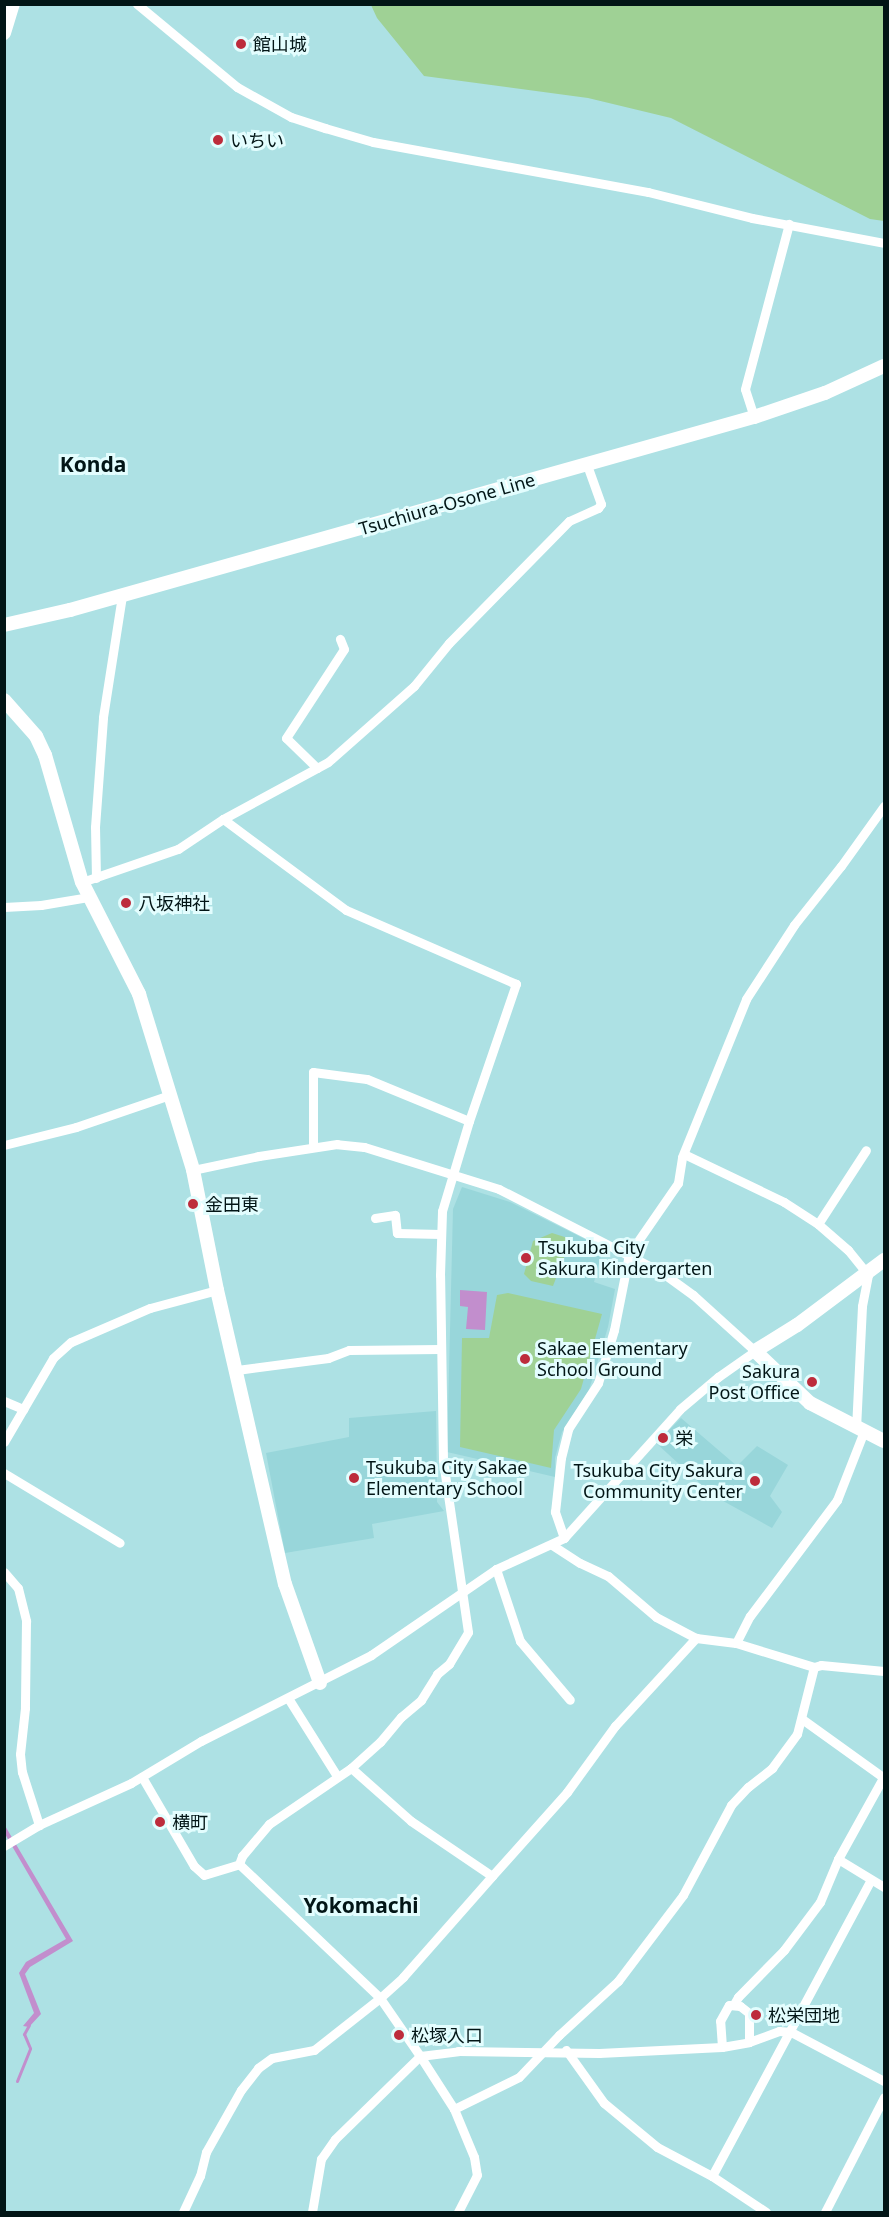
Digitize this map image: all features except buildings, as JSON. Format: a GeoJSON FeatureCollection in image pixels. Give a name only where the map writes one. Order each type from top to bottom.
{"type":"FeatureCollection","features":[{"type":"Feature","properties":{"kind":"main road"},"geometry":{"type":"LineString","coordinates":[[4,33],[13,4]]}},
{"type":"Feature","properties":{"kind":"main road","name":"Tsuchiura-Osone Line"},"geometry":{"type":"LineString","coordinates":[[4,625],[122,595],[754,417],[825,393],[885,366]]}},
{"type":"Feature","properties":{"kind":"main road"},"geometry":{"type":"LineString","coordinates":[[4,700],[36,736],[45,755],[82,882],[131,974],[170,1095],[193,1170],[217,1290],[285,1584],[320,1683]]}},
{"type":"Feature","properties":{"kind":"main road"},"geometry":{"type":"LineString","coordinates":[[885,1260],[868,1275],[755,1351],[810,1403],[885,1442]]}},
{"type":"Feature","properties":{"kind":"street"},"geometry":{"type":"LineString","coordinates":[[137,4],[237,87],[291,117],[325,129],[373,142],[648,192],[752,218],[885,243]]}},
{"type":"Feature","properties":{"kind":"street"},"geometry":{"type":"LineString","coordinates":[[754,417],[745,388],[789,224]]}},
{"type":"Feature","properties":{"kind":"street"},"geometry":{"type":"LineString","coordinates":[[82,882],[178,849],[223,819],[328,762],[414,686],[449,643],[569,521],[598,508],[601,504],[587,465]]}},
{"type":"Feature","properties":{"kind":"street"},"geometry":{"type":"LineString","coordinates":[[96,878],[95,827],[103,717],[122,595]]}},
{"type":"Feature","properties":{"kind":"street"},"geometry":{"type":"LineString","coordinates":[[316,768],[286,738],[344,649],[340,639]]}},
{"type":"Feature","properties":{"kind":"street"},"geometry":{"type":"LineString","coordinates":[[564,1538],[555,1512],[561,1458],[568,1429],[598,1383],[614,1330],[629,1254],[678,1183],[684,1154],[747,999],[794,925],[885,806]]}},
{"type":"Feature","properties":{"kind":"street"},"geometry":{"type":"LineString","coordinates":[[223,819],[346,910],[516,984],[469,1121],[442,1211],[440,1348],[443,1460],[448,1510],[463,1590],[468,1632],[449,1664],[437,1674],[420,1700],[401,1717],[380,1742],[351,1768],[269,1824],[242,1856],[239,1864]]}},
{"type":"Feature","properties":{"kind":"street"},"geometry":{"type":"LineString","coordinates":[[4,907],[41,905],[89,897]]}},
{"type":"Feature","properties":{"kind":"street"},"geometry":{"type":"LineString","coordinates":[[313,1147],[313,1072],[367,1079],[469,1121]]}},
{"type":"Feature","properties":{"kind":"street"},"geometry":{"type":"LineString","coordinates":[[4,1145],[76,1127],[170,1095]]}},
{"type":"Feature","properties":{"kind":"street"},"geometry":{"type":"LineString","coordinates":[[4,1846],[39,1825],[142,1777],[201,1741],[320,1683],[371,1655],[496,1569],[564,1538],[680,1409],[718,1377],[755,1351],[693,1295],[663,1272],[499,1189],[453,1174],[364,1147],[337,1144],[193,1170]]}},
{"type":"Feature","properties":{"kind":"street"},"geometry":{"type":"LineString","coordinates":[[818,1224],[866,1150]]}},
{"type":"Feature","properties":{"kind":"street"},"geometry":{"type":"LineString","coordinates":[[684,1154],[784,1202],[818,1224],[848,1250],[868,1275],[862,1306],[860,1429],[837,1500],[750,1616],[736,1643]]}},
{"type":"Feature","properties":{"kind":"street"},"geometry":{"type":"LineString","coordinates":[[375,1218],[394,1215],[397,1233],[441,1234]]}},
{"type":"Feature","properties":{"kind":"street"},"geometry":{"type":"LineString","coordinates":[[4,1442],[53,1358],[71,1342],[150,1308],[217,1290]]}},
{"type":"Feature","properties":{"kind":"street"},"geometry":{"type":"LineString","coordinates":[[237,1370],[328,1358],[349,1350],[440,1348]]}},
{"type":"Feature","properties":{"kind":"street"},"geometry":{"type":"LineString","coordinates":[[4,1401],[23,1409]]}},
{"type":"Feature","properties":{"kind":"street"},"geometry":{"type":"LineString","coordinates":[[4,1473],[120,1543]]}},
{"type":"Feature","properties":{"kind":"street"},"geometry":{"type":"LineString","coordinates":[[552,1545],[580,1563],[608,1576],[656,1617],[696,1638],[736,1643],[814,1668],[821,1665],[885,1671]]}},
{"type":"Feature","properties":{"kind":"street"},"geometry":{"type":"LineString","coordinates":[[496,1569],[520,1641],[570,1700]]}},
{"type":"Feature","properties":{"kind":"street"},"geometry":{"type":"LineString","coordinates":[[4,1572],[18,1588],[26,1621],[26,1708],[20,1754],[22,1772],[39,1825]]}},
{"type":"Feature","properties":{"kind":"street"},"geometry":{"type":"LineString","coordinates":[[183,2212],[193,2194],[206,2152],[241,2090],[258,2068],[272,2058],[314,2049],[380,1998],[403,1977],[567,1792],[615,1726],[696,1638]]}},
{"type":"Feature","properties":{"kind":"street"},"geometry":{"type":"LineString","coordinates":[[454,2109],[519,2077],[543,2050],[618,1982],[682,1895],[731,1805],[747,1787],[772,1768],[797,1734],[814,1668]]}},
{"type":"Feature","properties":{"kind":"street"},"geometry":{"type":"LineString","coordinates":[[288,1698],[337,1776]]}},
{"type":"Feature","properties":{"kind":"street"},"geometry":{"type":"LineString","coordinates":[[722,2047],[722,2014],[725,2008],[734,2004],[738,1997],[784,1950],[820,1902],[838,1859],[884,1777],[802,1719]]}},
{"type":"Feature","properties":{"kind":"street"},"geometry":{"type":"LineString","coordinates":[[351,1768],[411,1821],[492,1876]]}},
{"type":"Feature","properties":{"kind":"street"},"geometry":{"type":"LineString","coordinates":[[142,1777],[194,1866],[204,1875],[239,1864]]}},
{"type":"Feature","properties":{"kind":"street"},"geometry":{"type":"LineString","coordinates":[[838,1859],[885,1887]]}},
{"type":"Feature","properties":{"kind":"street"},"geometry":{"type":"LineString","coordinates":[[239,1864],[380,1998],[454,2109],[474,2157],[477,2175],[458,2212]]}},
{"type":"Feature","properties":{"kind":"street"},"geometry":{"type":"LineString","coordinates":[[712,2176],[871,1880]]}},
{"type":"Feature","properties":{"kind":"street"},"geometry":{"type":"LineString","coordinates":[[734,2004],[748,2013],[749,2042]]}},
{"type":"Feature","properties":{"kind":"street"},"geometry":{"type":"LineString","coordinates":[[312,2212],[321,2159],[331,2145],[420,2056],[458,2051],[599,2052],[722,2047],[749,2042],[779,2031],[791,2032],[885,2081]]}},
{"type":"Feature","properties":{"kind":"street"},"geometry":{"type":"LineString","coordinates":[[566,2050],[604,2103],[657,2147],[712,2176],[766,2212]]}},
{"type":"Feature","properties":{"kind":"street"},"geometry":{"type":"LineString","coordinates":[[825,2212],[885,2097]]}},
{"type":"Feature","properties":{"kind":"shaded area","name":"Sakae Elementary School Ground"},"geometry":{"type":"Polygon","coordinates":[[[462,1187],[510,1202],[603,1248],[594,1282],[615,1289],[608,1327],[589,1390],[562,1432],[555,1458],[555,1477],[447,1452],[453,1209],[462,1187]]]}},
{"type":"Feature","properties":{"kind":"shaded area"},"geometry":{"type":"Polygon","coordinates":[[[460,1290],[487,1292],[485,1330],[466,1329],[468,1307],[460,1306],[460,1290]]]}},
{"type":"Feature","properties":{"kind":"shaded area","name":"Tsukuba City Sakae Elementary School"},"geometry":{"type":"Polygon","coordinates":[[[436,1411],[437,1502],[444,1511],[372,1524],[374,1538],[285,1553],[266,1453],[349,1437],[349,1418],[436,1411]]]}},
{"type":"Feature","properties":{"kind":"shaded area"},"geometry":{"type":"Polygon","coordinates":[[[681,1418],[737,1466],[757,1446],[788,1465],[770,1496],[782,1512],[772,1528],[714,1496],[656,1443],[681,1418]]]}},
{"type":"Feature","properties":{"kind":"shaded area"},"geometry":{"type":"Polygon","coordinates":[[[4,1824],[73,1941],[30,1967],[25,1974],[41,2014],[29,2027],[23,2026],[34,2013],[19,1973],[26,1962],[66,1939],[5,1834],[4,1824]]]}},
{"type":"Feature","properties":{"kind":"green space"},"geometry":{"type":"Polygon","coordinates":[[[371,5],[884,5],[884,221],[870,219],[671,118],[588,98],[424,76],[377,18],[371,5]]]}},
{"type":"Feature","properties":{"kind":"green space"},"geometry":{"type":"Polygon","coordinates":[[[552,1233],[571,1239],[553,1286],[531,1281],[524,1274],[533,1241],[552,1233]]]}},
{"type":"Feature","properties":{"kind":"green space","name":"Sakae Elementary School Ground"},"geometry":{"type":"Polygon","coordinates":[[[508,1293],[602,1314],[581,1389],[554,1430],[551,1468],[460,1447],[462,1338],[489,1338],[497,1295],[508,1293]]]}},
{"type":"Feature","properties":{"kind":"waterway"},"geometry":{"type":"LineString","coordinates":[[17,2081],[30,2048],[24,2034],[29,2025]]}},
{"type":"Feature","properties":{"kind":"place","name":"館山城"},"geometry":{"type":"Point","coordinates":[241,44]}},
{"type":"Feature","properties":{"kind":"place","name":"いちい"},"geometry":{"type":"Point","coordinates":[218,140]}},
{"type":"Feature","properties":{"kind":"place","name":"八坂神社"},"geometry":{"type":"Point","coordinates":[126,903]}},
{"type":"Feature","properties":{"kind":"place","name":"金田東"},"geometry":{"type":"Point","coordinates":[193,1204]}},
{"type":"Feature","properties":{"kind":"place","name":"Tsukuba City Sakura Kindergarten"},"geometry":{"type":"Point","coordinates":[526,1258]}},
{"type":"Feature","properties":{"kind":"place","name":"Sakae Elementary School Ground"},"geometry":{"type":"Point","coordinates":[525,1359]}},
{"type":"Feature","properties":{"kind":"place","name":"Sakura Post Office"},"geometry":{"type":"Point","coordinates":[812,1382]}},
{"type":"Feature","properties":{"kind":"place","name":"栄"},"geometry":{"type":"Point","coordinates":[663,1438]}},
{"type":"Feature","properties":{"kind":"place","name":"Tsukuba City Sakae Elementary School"},"geometry":{"type":"Point","coordinates":[354,1478]}},
{"type":"Feature","properties":{"kind":"place","name":"Tsukuba City Sakura Community Center"},"geometry":{"type":"Point","coordinates":[755,1481]}},
{"type":"Feature","properties":{"kind":"place","name":"横町"},"geometry":{"type":"Point","coordinates":[160,1822]}},
{"type":"Feature","properties":{"kind":"place","name":"松栄団地"},"geometry":{"type":"Point","coordinates":[756,2015]}},
{"type":"Feature","properties":{"kind":"place","name":"松塚入口"},"geometry":{"type":"Point","coordinates":[399,2035]}},
{"type":"Feature","properties":{"kind":"district","name":"Konda"},"geometry":{"type":"Point","coordinates":[93,464]}},
{"type":"Feature","properties":{"kind":"district","name":"Yokomachi"},"geometry":{"type":"Point","coordinates":[361,1905]}}]}
